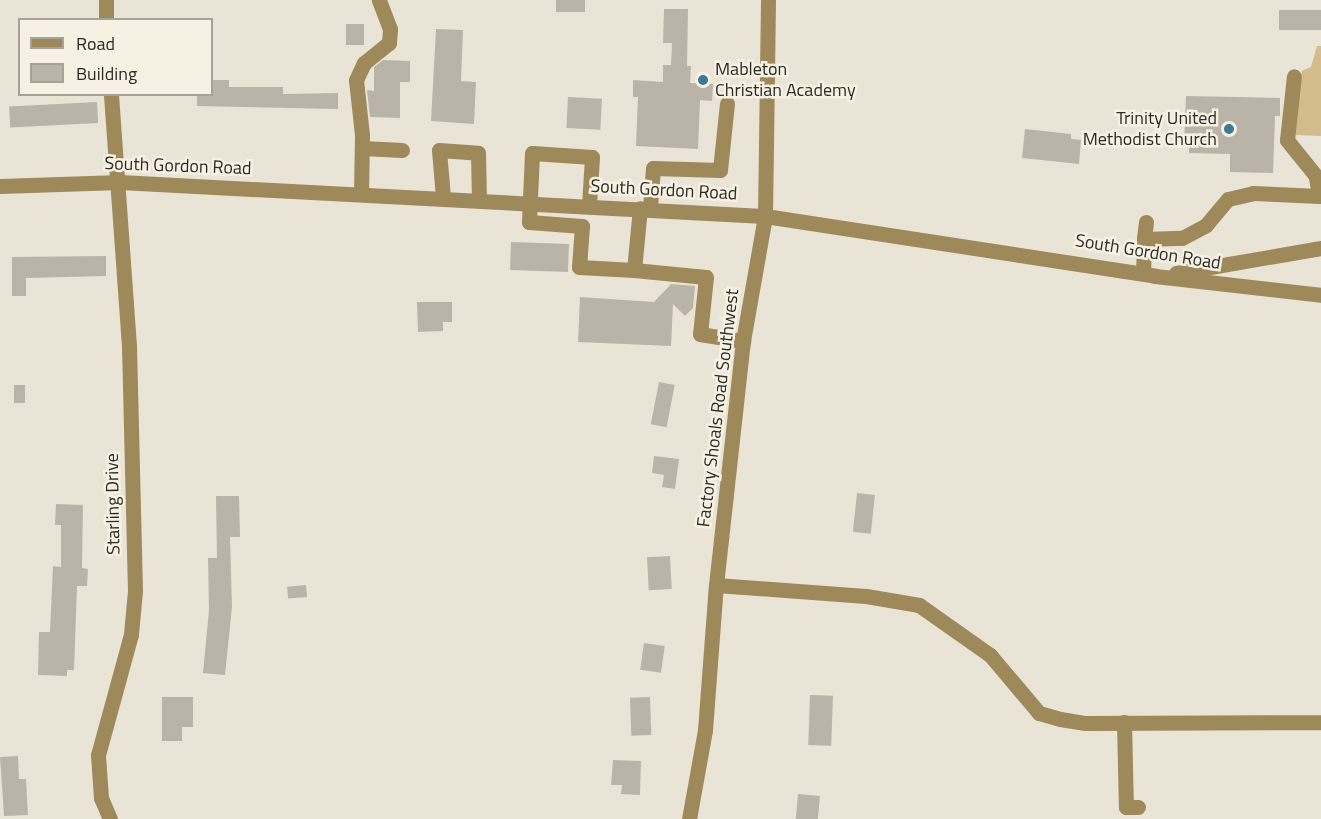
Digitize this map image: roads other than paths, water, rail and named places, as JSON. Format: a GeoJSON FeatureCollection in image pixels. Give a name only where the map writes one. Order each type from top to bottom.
{"type":"FeatureCollection","features":[{"type":"Feature","properties":{"kind":"street"},"geometry":{"type":"LineString","coordinates":[[106,0],[106,18]]}},
{"type":"Feature","properties":{"kind":"street"},"geometry":{"type":"LineString","coordinates":[[361,194],[362,148],[356,80],[364,63],[389,43],[390,30],[380,0]]}},
{"type":"Feature","properties":{"kind":"street","name":"Factory Shoals Road Southwest"},"geometry":{"type":"LineString","coordinates":[[689,819],[705,729],[716,585],[743,341],[765,216],[768,0]]}},
{"type":"Feature","properties":{"kind":"street"},"geometry":{"type":"LineString","coordinates":[[1144,239],[1182,238],[1206,225],[1228,199],[1236,197],[1253,193],[1319,196],[1316,176],[1287,140],[1294,76]]}},
{"type":"Feature","properties":{"kind":"street","name":"Starling Drive"},"geometry":{"type":"LineString","coordinates":[[110,819],[101,798],[99,754],[131,634],[135,591],[129,346],[120,182],[111,96]]}},
{"type":"Feature","properties":{"kind":"street"},"geometry":{"type":"LineString","coordinates":[[634,270],[653,168],[720,170],[727,103]]}},
{"type":"Feature","properties":{"kind":"street"},"geometry":{"type":"LineString","coordinates":[[362,148],[402,150]]}},
{"type":"Feature","properties":{"kind":"street"},"geometry":{"type":"LineString","coordinates":[[442,197],[439,150],[478,153],[479,199]]}},
{"type":"Feature","properties":{"kind":"street"},"geometry":{"type":"LineString","coordinates":[[589,205],[592,157],[532,153],[530,222],[582,226],[579,267],[706,277],[700,334],[743,341]]}},
{"type":"Feature","properties":{"kind":"street","name":"South Gordon Road"},"geometry":{"type":"LineString","coordinates":[[0,186],[120,182],[442,197],[765,216],[1149,274],[1321,295]]}},
{"type":"Feature","properties":{"kind":"street"},"geometry":{"type":"LineString","coordinates":[[1146,222],[1144,239],[1149,274],[1321,248]]}},
{"type":"Feature","properties":{"kind":"street"},"geometry":{"type":"LineString","coordinates":[[716,585],[866,596],[919,605],[990,655],[1039,713],[1086,723],[1321,722]]}},
{"type":"Feature","properties":{"kind":"street"},"geometry":{"type":"LineString","coordinates":[[1124,722],[1125,807],[1138,807]]}},
{"type":"Feature","properties":{"kind":"place","name":"Mableton Christian Academy"},"geometry":{"type":"Point","coordinates":[703,80]}},
{"type":"Feature","properties":{"kind":"place","name":"Trinity United Methodist Church"},"geometry":{"type":"Point","coordinates":[1229,129]}}]}
